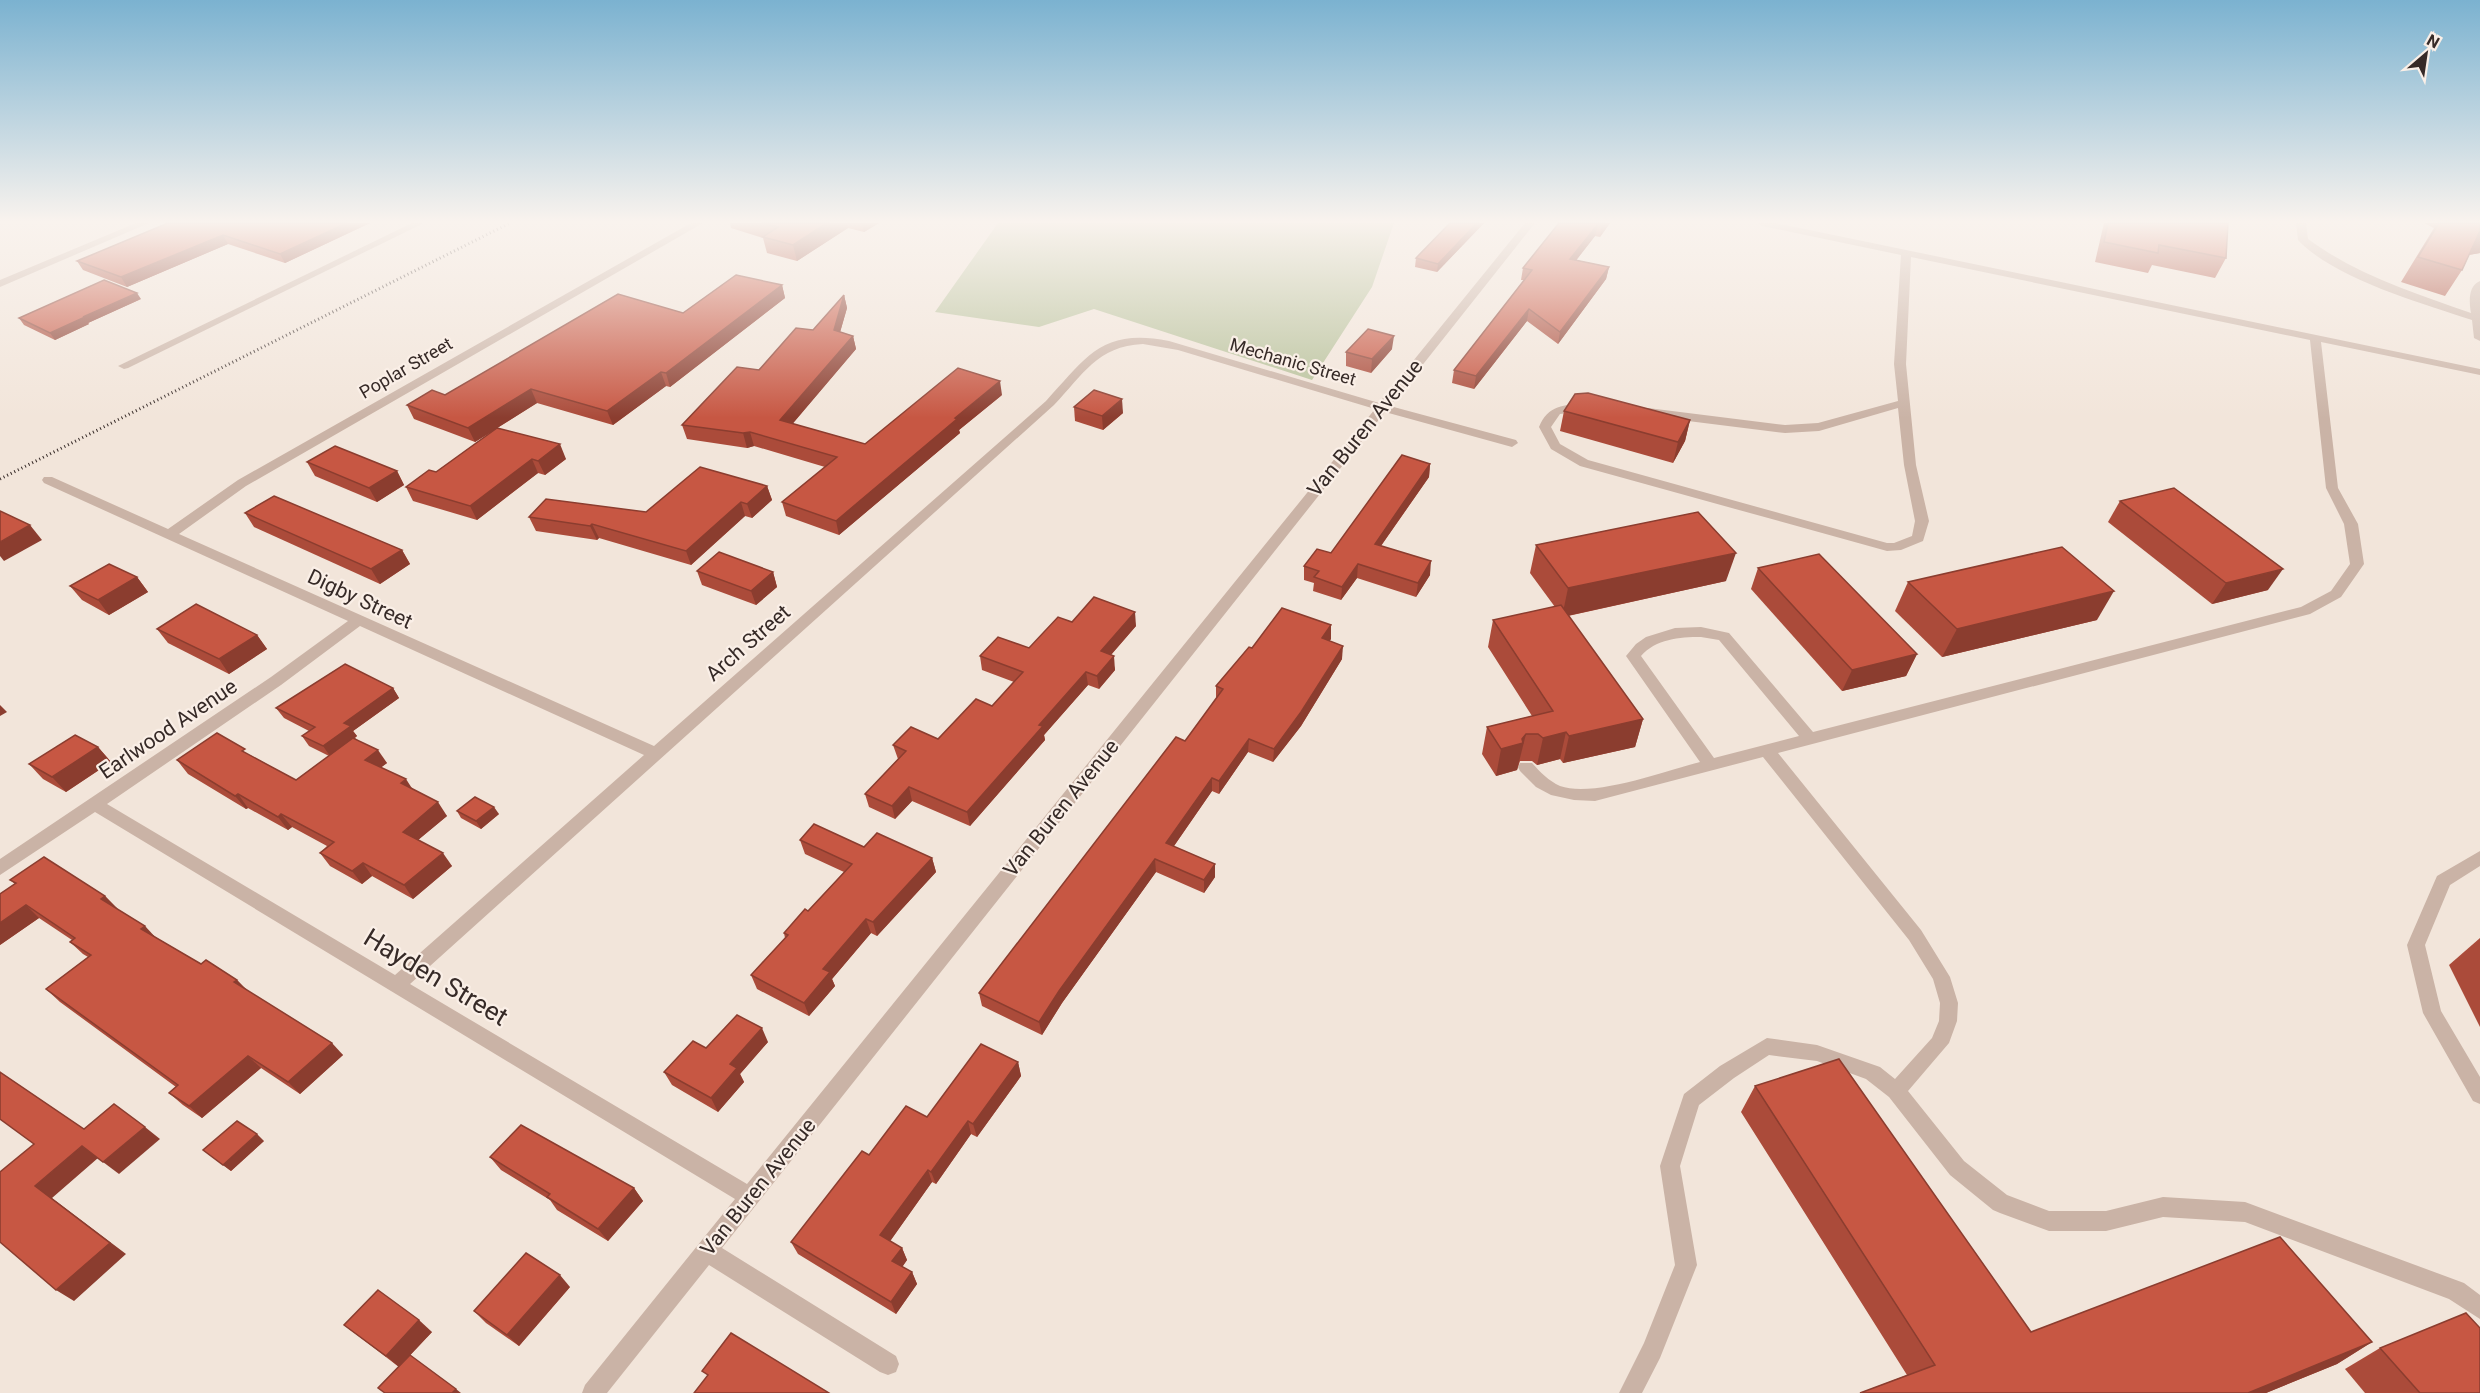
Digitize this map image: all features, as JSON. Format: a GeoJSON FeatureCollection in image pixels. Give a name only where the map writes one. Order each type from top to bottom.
{"type":"FeatureCollection","features":[{"type":"Feature","properties":{"kind":"street"},"geometry":{"type":"LineString","coordinates":[[124,366],[285,288]]}},
{"type":"Feature","properties":{"kind":"street","name":"Poplar Street"},"geometry":{"type":"LineString","coordinates":[[169,535],[208,505],[242,483],[584,288]]}},
{"type":"Feature","properties":{"kind":"street","name":"Van Buren Avenue"},"geometry":{"type":"LineString","coordinates":[[593,1393],[1478,288]]}},
{"type":"Feature","properties":{"kind":"street"},"geometry":{"type":"LineString","coordinates":[[1597,406],[1556,410],[1548,416],[1545,427],[1555,446],[1584,463],[1599,468],[1887,547],[1896,547],[1918,538],[1922,521],[1910,465],[1900,364],[1904,288]]}},
{"type":"Feature","properties":{"kind":"street"},"geometry":{"type":"LineString","coordinates":[[2074,288],[2480,372]]}},
{"type":"Feature","properties":{"kind":"street"},"geometry":{"type":"LineString","coordinates":[[2396,288],[2475,318]]}},
{"type":"Feature","properties":{"kind":"street"},"geometry":{"type":"LineString","coordinates":[[2478,288],[2474,299],[2475,318],[2480,338]]}},
{"type":"Feature","properties":{"kind":"street"},"geometry":{"type":"LineString","coordinates":[[1526,768],[1540,784],[1569,795],[1595,795],[2186,639],[2306,611],[2336,594],[2356,564],[2351,524],[2332,488],[2315,338]]}},
{"type":"Feature","properties":{"kind":"street","name":"Mechanic Street"},"geometry":{"type":"LineString","coordinates":[[1132,342],[1149,341],[1180,347],[1315,389],[1512,442]]}},
{"type":"Feature","properties":{"kind":"street","name":"Arch Street"},"geometry":{"type":"LineString","coordinates":[[395,986],[1050,403],[1089,359],[1107,348],[1132,342]]}},
{"type":"Feature","properties":{"kind":"street"},"geometry":{"type":"LineString","coordinates":[[1638,411],[1785,429],[1819,427],[1904,403]]}},
{"type":"Feature","properties":{"kind":"street","name":"Digby Street"},"geometry":{"type":"LineString","coordinates":[[48,480],[656,754]]}},
{"type":"Feature","properties":{"kind":"street","name":"Earlwood Avenue"},"geometry":{"type":"LineString","coordinates":[[5,859],[95,804],[267,687],[358,621]]}},
{"type":"Feature","properties":{"kind":"street"},"geometry":{"type":"LineString","coordinates":[[1710,764],[1633,656],[1639,646],[1663,635],[1710,632],[1724,636],[1809,738]]}},
{"type":"Feature","properties":{"kind":"street"},"geometry":{"type":"LineString","coordinates":[[1766,749],[1915,935],[1941,977],[1949,1003],[1948,1022],[1940,1043],[1896,1091]]}},
{"type":"Feature","properties":{"kind":"street","name":"Hayden Street"},"geometry":{"type":"LineString","coordinates":[[95,804],[750,1197]]}},
{"type":"Feature","properties":{"kind":"street"},"geometry":{"type":"LineString","coordinates":[[2480,858],[2443,881],[2416,945],[2432,1013],[2480,1095]]}},
{"type":"Feature","properties":{"kind":"street"},"geometry":{"type":"LineString","coordinates":[[1630,1393],[1652,1350],[1686,1265],[1670,1166],[1691,1100],[1727,1072],[1767,1046],[1817,1053],[1874,1073],[1896,1091],[1957,1168],[2000,1203],[2049,1221],[2106,1221],[2163,1207],[2245,1212],[2457,1292],[2480,1308]]}},
{"type":"Feature","properties":{"kind":"street"},"geometry":{"type":"LineString","coordinates":[[707,1251],[888,1364]]}},
{"type":"Feature","properties":{"kind":"green space"},"geometry":{"type":"Polygon","coordinates":[[[952,288],[1371,288],[1312,380],[1094,309],[1039,327],[935,312],[952,288]]]}},
{"type":"Feature","properties":{"kind":"building"},"geometry":{"type":"Polygon","coordinates":[[[86,288],[124,288],[137,293],[50,333],[19,318],[86,288]]]}},
{"type":"Feature","properties":{"kind":"building"},"geometry":{"type":"Polygon","coordinates":[[[718,288],[778,288],[666,373],[661,372],[607,411],[531,389],[468,428],[407,405],[432,390],[445,395],[618,294],[683,313],[718,288]]]}},
{"type":"Feature","properties":{"kind":"building"},"geometry":{"type":"Polygon","coordinates":[[[1518,288],[1593,288],[1560,332],[1529,309],[1476,376],[1454,370],[1518,288]]]}},
{"type":"Feature","properties":{"kind":"building"},"geometry":{"type":"Polygon","coordinates":[[[844,295],[834,330],[853,336],[780,420],[865,444],[958,368],[1000,381],[836,521],[782,502],[837,457],[750,432],[682,425],[737,367],[759,370],[796,328],[813,330],[844,295]]]}},
{"type":"Feature","properties":{"kind":"building"},"geometry":{"type":"Polygon","coordinates":[[[1368,329],[1394,336],[1372,359],[1346,352],[1368,329]]]}},
{"type":"Feature","properties":{"kind":"building"},"geometry":{"type":"Polygon","coordinates":[[[1094,390],[1122,399],[1102,416],[1074,407],[1094,390]]]}},
{"type":"Feature","properties":{"kind":"building"},"geometry":{"type":"Polygon","coordinates":[[[1588,393],[1690,420],[1678,442],[1564,411],[1575,394],[1588,393]]]}},
{"type":"Feature","properties":{"kind":"building"},"geometry":{"type":"Polygon","coordinates":[[[497,428],[560,444],[538,461],[532,459],[470,506],[406,487],[429,470],[436,472],[497,428]]]}},
{"type":"Feature","properties":{"kind":"building"},"geometry":{"type":"Polygon","coordinates":[[[335,446],[397,471],[369,488],[307,462],[335,446]]]}},
{"type":"Feature","properties":{"kind":"building"},"geometry":{"type":"Polygon","coordinates":[[[1402,455],[1430,464],[1375,544],[1431,561],[1418,583],[1358,564],[1342,587],[1314,577],[1319,571],[1304,566],[1317,549],[1331,553],[1402,455]]]}},
{"type":"Feature","properties":{"kind":"building"},"geometry":{"type":"Polygon","coordinates":[[[700,467],[767,486],[747,504],[741,502],[686,551],[592,524],[590,526],[529,517],[546,499],[646,512],[700,467]]]}},
{"type":"Feature","properties":{"kind":"building"},"geometry":{"type":"Polygon","coordinates":[[[2174,488],[2283,569],[2226,583],[2120,501],[2174,488]]]}},
{"type":"Feature","properties":{"kind":"building"},"geometry":{"type":"Polygon","coordinates":[[[274,496],[402,550],[371,569],[245,513],[274,496]]]}},
{"type":"Feature","properties":{"kind":"building"},"geometry":{"type":"Polygon","coordinates":[[[0,511],[30,525],[0,542],[0,511]]]}},
{"type":"Feature","properties":{"kind":"building"},"geometry":{"type":"Polygon","coordinates":[[[1698,512],[1736,553],[1568,588],[1536,545],[1698,512]]]}},
{"type":"Feature","properties":{"kind":"building"},"geometry":{"type":"Polygon","coordinates":[[[2062,547],[2114,591],[1957,629],[1908,582],[2062,547]]]}},
{"type":"Feature","properties":{"kind":"building"},"geometry":{"type":"Polygon","coordinates":[[[719,552],[773,572],[751,591],[697,571],[719,552]]]}},
{"type":"Feature","properties":{"kind":"building"},"geometry":{"type":"Polygon","coordinates":[[[1819,554],[1917,654],[1852,670],[1758,568],[1819,554]]]}},
{"type":"Feature","properties":{"kind":"building"},"geometry":{"type":"Polygon","coordinates":[[[109,564],[137,577],[98,600],[70,586],[109,564]]]}},
{"type":"Feature","properties":{"kind":"building"},"geometry":{"type":"Polygon","coordinates":[[[1094,597],[1135,612],[1101,651],[1114,656],[1097,676],[1086,672],[1039,725],[1043,726],[967,812],[909,787],[892,806],[865,794],[906,751],[893,745],[911,727],[938,739],[976,699],[992,706],[1023,672],[980,656],[998,637],[1029,648],[1058,617],[1072,622],[1094,597]]]}},
{"type":"Feature","properties":{"kind":"building"},"geometry":{"type":"Polygon","coordinates":[[[196,604],[257,635],[219,659],[157,629],[196,604]]]}},
{"type":"Feature","properties":{"kind":"building"},"geometry":{"type":"Polygon","coordinates":[[[1561,605],[1643,719],[1569,736],[1566,732],[1543,738],[1538,734],[1526,734],[1522,739],[1523,743],[1501,749],[1487,727],[1553,711],[1493,620],[1561,605]]]}},
{"type":"Feature","properties":{"kind":"building"},"geometry":{"type":"Polygon","coordinates":[[[1282,608],[1331,625],[1322,638],[1343,646],[1301,712],[1274,749],[1249,739],[1219,781],[1212,778],[1166,843],[1215,864],[1204,880],[1155,859],[1039,1022],[979,993],[1176,737],[1185,741],[1223,689],[1216,686],[1249,647],[1252,648],[1282,608]]]}},
{"type":"Feature","properties":{"kind":"building"},"geometry":{"type":"Polygon","coordinates":[[[345,664],[393,688],[344,723],[351,726],[323,746],[302,736],[315,727],[276,708],[345,664]]]}},
{"type":"Feature","properties":{"kind":"building"},"geometry":{"type":"Polygon","coordinates":[[[217,733],[245,749],[242,751],[296,780],[353,738],[378,750],[365,760],[406,779],[401,783],[438,802],[403,832],[443,853],[404,885],[363,863],[352,871],[320,853],[334,842],[281,814],[278,817],[238,794],[235,796],[177,760],[217,733]]]}},
{"type":"Feature","properties":{"kind":"building"},"geometry":{"type":"Polygon","coordinates":[[[75,735],[98,747],[52,777],[29,764],[75,735]]]}},
{"type":"Feature","properties":{"kind":"building"},"geometry":{"type":"Polygon","coordinates":[[[475,797],[494,807],[476,821],[457,811],[475,797]]]}},
{"type":"Feature","properties":{"kind":"building"},"geometry":{"type":"Polygon","coordinates":[[[814,824],[864,847],[877,833],[932,858],[873,922],[866,919],[823,969],[830,972],[804,1003],[751,975],[788,935],[784,933],[805,909],[808,911],[852,864],[800,840],[814,824]]]}},
{"type":"Feature","properties":{"kind":"building"},"geometry":{"type":"Polygon","coordinates":[[[44,857],[105,896],[101,899],[145,926],[141,929],[201,964],[206,960],[237,980],[234,982],[332,1043],[288,1082],[248,1056],[189,1106],[169,1093],[178,1085],[46,989],[91,955],[70,942],[75,938],[26,905],[0,923],[0,894],[16,883],[10,880],[44,857]]]}},
{"type":"Feature","properties":{"kind":"building"},"geometry":{"type":"Polygon","coordinates":[[[737,1015],[762,1028],[730,1064],[737,1068],[711,1098],[664,1072],[693,1041],[706,1048],[737,1015]]]}},
{"type":"Feature","properties":{"kind":"building"},"geometry":{"type":"Polygon","coordinates":[[[981,1044],[1018,1062],[973,1124],[968,1121],[931,1172],[928,1170],[880,1235],[902,1248],[892,1261],[912,1272],[891,1302],[791,1242],[862,1151],[869,1155],[906,1106],[927,1117],[981,1044]]]}},
{"type":"Feature","properties":{"kind":"building"},"geometry":{"type":"Polygon","coordinates":[[[1839,1059],[2031,1332],[2280,1237],[2372,1342],[2248,1393],[1860,1393],[1935,1365],[1755,1086],[1839,1059]]]}},
{"type":"Feature","properties":{"kind":"building"},"geometry":{"type":"Polygon","coordinates":[[[0,1072],[84,1129],[114,1104],[145,1127],[103,1162],[82,1146],[35,1186],[110,1243],[56,1290],[0,1242],[0,1172],[34,1144],[0,1119],[0,1072]]]}},
{"type":"Feature","properties":{"kind":"building"},"geometry":{"type":"Polygon","coordinates":[[[237,1121],[257,1134],[223,1165],[203,1150],[237,1121]]]}},
{"type":"Feature","properties":{"kind":"building"},"geometry":{"type":"Polygon","coordinates":[[[521,1125],[634,1188],[598,1229],[547,1197],[550,1194],[490,1157],[521,1125]]]}},
{"type":"Feature","properties":{"kind":"building"},"geometry":{"type":"Polygon","coordinates":[[[526,1253],[560,1275],[507,1335],[474,1311],[526,1253]]]}},
{"type":"Feature","properties":{"kind":"building"},"geometry":{"type":"Polygon","coordinates":[[[378,1290],[419,1320],[386,1356],[344,1325],[378,1290]]]}},
{"type":"Feature","properties":{"kind":"building"},"geometry":{"type":"Polygon","coordinates":[[[2466,1313],[2480,1328],[2480,1393],[2420,1393],[2380,1348],[2466,1313]]]}},
{"type":"Feature","properties":{"kind":"building"},"geometry":{"type":"Polygon","coordinates":[[[731,1333],[829,1393],[694,1393],[708,1375],[702,1371],[731,1333]]]}},
{"type":"Feature","properties":{"kind":"building"},"geometry":{"type":"Polygon","coordinates":[[[410,1355],[456,1389],[452,1393],[385,1393],[378,1388],[410,1355]]]}},
{"type":"Feature","properties":{"kind":"railway"},"geometry":{"type":"LineString","coordinates":[[0,479],[380,288]]}}]}
